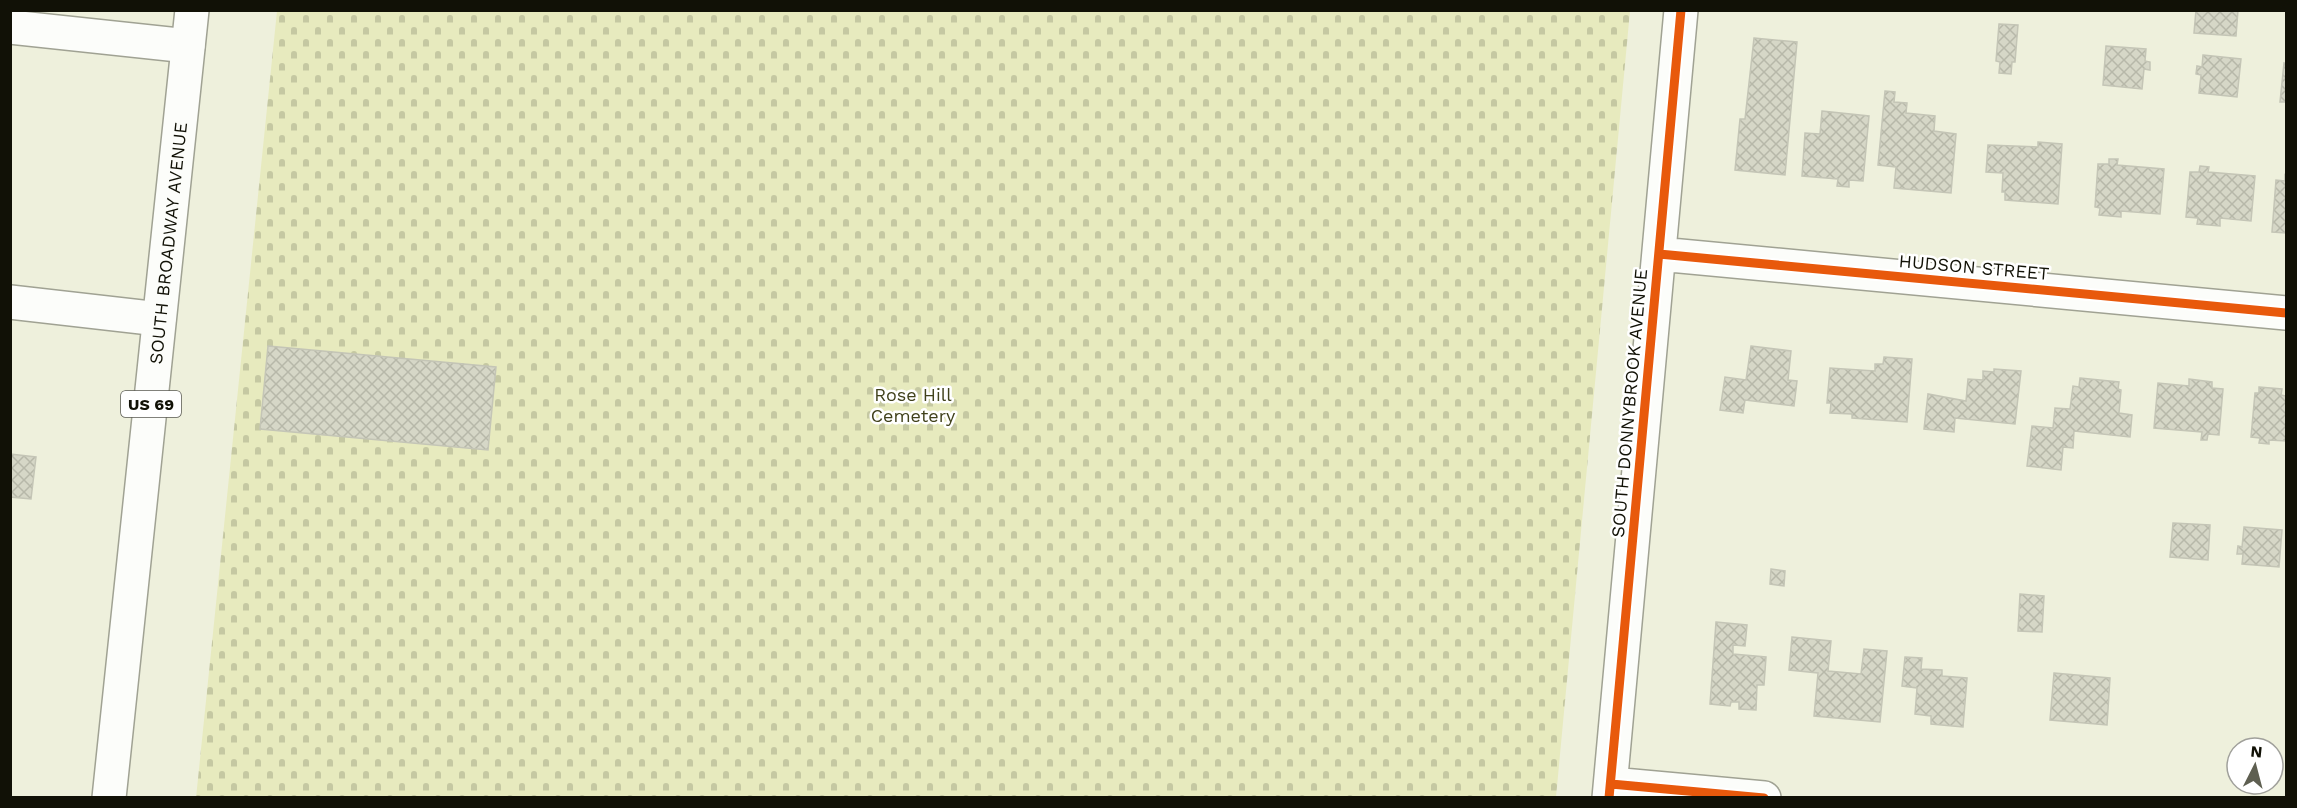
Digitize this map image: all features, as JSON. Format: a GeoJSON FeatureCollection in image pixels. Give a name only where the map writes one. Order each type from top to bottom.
{"type":"FeatureCollection","features":[{"type":"Feature","properties":{"kind":"street","name":"SOUTH BROADWAY AVENUE"},"geometry":{"type":"LineString","coordinates":[[109,798],[192,10]]}},
{"type":"Feature","properties":{"kind":"street","name":"SOUTH DONNYBROOK AVENUE"},"geometry":{"type":"LineString","coordinates":[[1610,791],[1681,10]]}},
{"type":"Feature","properties":{"kind":"street"},"geometry":{"type":"LineString","coordinates":[[10,27],[188,46]]}},
{"type":"Feature","properties":{"kind":"street","name":"HUDSON STREET"},"geometry":{"type":"LineString","coordinates":[[1659,254],[2286,313]]}},
{"type":"Feature","properties":{"kind":"street"},"geometry":{"type":"LineString","coordinates":[[10,302],[159,319]]}},
{"type":"Feature","properties":{"kind":"street"},"geometry":{"type":"LineString","coordinates":[[1610,791],[1764,798]]}},
{"type":"Feature","properties":{"kind":"green space","name":"Rose Hill Cemetery"},"geometry":{"type":"Polygon","coordinates":[[[277,11],[1630,11],[1556,797],[196,798],[277,11]]]}},
{"type":"Feature","properties":{"kind":"building"},"geometry":{"type":"Polygon","coordinates":[[[2196,10],[2238,10],[2236,36],[2194,33],[2196,10]]]}},
{"type":"Feature","properties":{"kind":"building"},"geometry":{"type":"Polygon","coordinates":[[[1999,24],[2018,25],[2015,62],[2012,62],[2011,74],[1999,73],[2000,62],[1996,61],[1999,24]]]}},
{"type":"Feature","properties":{"kind":"building"},"geometry":{"type":"Polygon","coordinates":[[[1754,38],[1797,42],[1785,175],[1735,170],[1740,119],[1745,119],[1754,38]]]}},
{"type":"Feature","properties":{"kind":"building"},"geometry":{"type":"Polygon","coordinates":[[[2106,46],[2146,49],[2145,61],[2150,62],[2150,70],[2144,69],[2142,89],[2103,85],[2106,46]]]}},
{"type":"Feature","properties":{"kind":"building"},"geometry":{"type":"Polygon","coordinates":[[[2203,55],[2241,59],[2237,97],[2199,93],[2201,75],[2196,74],[2197,66],[2202,67],[2203,55]]]}},
{"type":"Feature","properties":{"kind":"building"},"geometry":{"type":"Polygon","coordinates":[[[2284,63],[2286,64],[2286,102],[2280,102],[2284,63]]]}},
{"type":"Feature","properties":{"kind":"building"},"geometry":{"type":"Polygon","coordinates":[[[1885,91],[1895,92],[1894,102],[1907,103],[1906,113],[1935,116],[1934,131],[1956,134],[1951,193],[1894,188],[1896,167],[1878,165],[1885,91]]]}},
{"type":"Feature","properties":{"kind":"building"},"geometry":{"type":"Polygon","coordinates":[[[1822,111],[1869,116],[1863,181],[1849,180],[1849,187],[1837,186],[1838,179],[1802,176],[1805,133],[1820,134],[1822,111]]]}},
{"type":"Feature","properties":{"kind":"building"},"geometry":{"type":"Polygon","coordinates":[[[2038,142],[2062,144],[2058,204],[2005,200],[2005,192],[2002,192],[2003,173],[1986,172],[1988,145],[2038,147],[2038,142]]]}},
{"type":"Feature","properties":{"kind":"building"},"geometry":{"type":"Polygon","coordinates":[[[2109,159],[2118,159],[2117,165],[2164,169],[2160,214],[2121,211],[2121,217],[2099,215],[2100,208],[2095,207],[2098,164],[2109,164],[2109,159]]]}},
{"type":"Feature","properties":{"kind":"building"},"geometry":{"type":"Polygon","coordinates":[[[2200,166],[2209,167],[2208,172],[2255,176],[2251,221],[2220,218],[2220,226],[2197,224],[2198,218],[2186,217],[2190,172],[2199,172],[2200,166]]]}},
{"type":"Feature","properties":{"kind":"building"},"geometry":{"type":"Polygon","coordinates":[[[2285,175],[2286,233],[2272,232],[2276,180],[2285,181],[2285,175]]]}},
{"type":"Feature","properties":{"kind":"building"},"geometry":{"type":"Polygon","coordinates":[[[268,346],[496,367],[488,450],[260,429],[268,346]]]}},
{"type":"Feature","properties":{"kind":"building"},"geometry":{"type":"Polygon","coordinates":[[[1751,346],[1791,351],[1788,380],[1797,381],[1794,406],[1745,400],[1743,413],[1720,410],[1725,377],[1746,380],[1751,346]]]}},
{"type":"Feature","properties":{"kind":"building"},"geometry":{"type":"Polygon","coordinates":[[[1884,357],[1912,359],[1907,422],[1852,418],[1852,414],[1830,413],[1831,403],[1827,403],[1830,368],[1875,371],[1875,364],[1883,364],[1884,357]]]}},
{"type":"Feature","properties":{"kind":"building"},"geometry":{"type":"Polygon","coordinates":[[[1994,369],[2021,371],[2015,424],[1955,418],[1954,432],[1924,429],[1928,394],[1966,401],[1968,379],[1983,380],[1983,371],[1994,372],[1994,369]]]}},
{"type":"Feature","properties":{"kind":"building"},"geometry":{"type":"Polygon","coordinates":[[[2080,378],[2119,382],[2118,389],[2121,390],[2119,413],[2132,415],[2130,437],[2074,431],[2073,448],[2063,447],[2061,470],[2027,466],[2032,426],[2053,428],[2055,408],[2070,409],[2073,386],[2079,387],[2080,378]]]}},
{"type":"Feature","properties":{"kind":"building"},"geometry":{"type":"Polygon","coordinates":[[[2189,379],[2212,382],[2212,388],[2223,389],[2219,435],[2208,434],[2207,440],[2201,440],[2202,432],[2154,428],[2158,383],[2189,386],[2189,379]]]}},
{"type":"Feature","properties":{"kind":"building"},"geometry":{"type":"Polygon","coordinates":[[[2259,387],[2282,389],[2281,395],[2286,396],[2286,441],[2269,440],[2269,444],[2259,443],[2260,438],[2251,437],[2255,393],[2259,393],[2259,387]]]}},
{"type":"Feature","properties":{"kind":"building"},"geometry":{"type":"Polygon","coordinates":[[[10,454],[36,457],[31,499],[10,497],[10,454]]]}},
{"type":"Feature","properties":{"kind":"building"},"geometry":{"type":"Polygon","coordinates":[[[2173,523],[2210,525],[2208,560],[2170,557],[2173,523]]]}},
{"type":"Feature","properties":{"kind":"building"},"geometry":{"type":"Polygon","coordinates":[[[2244,527],[2282,530],[2279,567],[2242,564],[2243,554],[2237,554],[2238,546],[2242,547],[2244,527]]]}},
{"type":"Feature","properties":{"kind":"building"},"geometry":{"type":"Polygon","coordinates":[[[1771,569],[1785,571],[1784,586],[1770,584],[1771,569]]]}},
{"type":"Feature","properties":{"kind":"building"},"geometry":{"type":"Polygon","coordinates":[[[2020,594],[2044,596],[2042,632],[2018,631],[2020,594]]]}},
{"type":"Feature","properties":{"kind":"building"},"geometry":{"type":"Polygon","coordinates":[[[1716,622],[1747,625],[1745,646],[1733,645],[1733,654],[1766,657],[1764,685],[1757,685],[1756,710],[1739,709],[1739,702],[1731,702],[1730,706],[1710,704],[1716,622]]]}},
{"type":"Feature","properties":{"kind":"building"},"geometry":{"type":"Polygon","coordinates":[[[1792,637],[1831,641],[1828,671],[1861,674],[1864,649],[1887,651],[1880,722],[1814,716],[1818,673],[1789,670],[1792,637]]]}},
{"type":"Feature","properties":{"kind":"building"},"geometry":{"type":"Polygon","coordinates":[[[1905,657],[1922,658],[1921,669],[1942,670],[1942,676],[1967,678],[1963,727],[1931,724],[1931,716],[1915,714],[1917,688],[1902,686],[1905,657]]]}},
{"type":"Feature","properties":{"kind":"building"},"geometry":{"type":"Polygon","coordinates":[[[2054,673],[2110,678],[2107,725],[2050,720],[2054,673]]]}},
{"type":"Feature","properties":{"kind":"cycle path"},"geometry":{"type":"LineString","coordinates":[[1609,798],[1681,10]]}},
{"type":"Feature","properties":{"kind":"cycle path"},"geometry":{"type":"LineString","coordinates":[[1659,254],[2286,313]]}},
{"type":"Feature","properties":{"kind":"cycle path"},"geometry":{"type":"LineString","coordinates":[[1611,784],[1764,798]]}}]}
